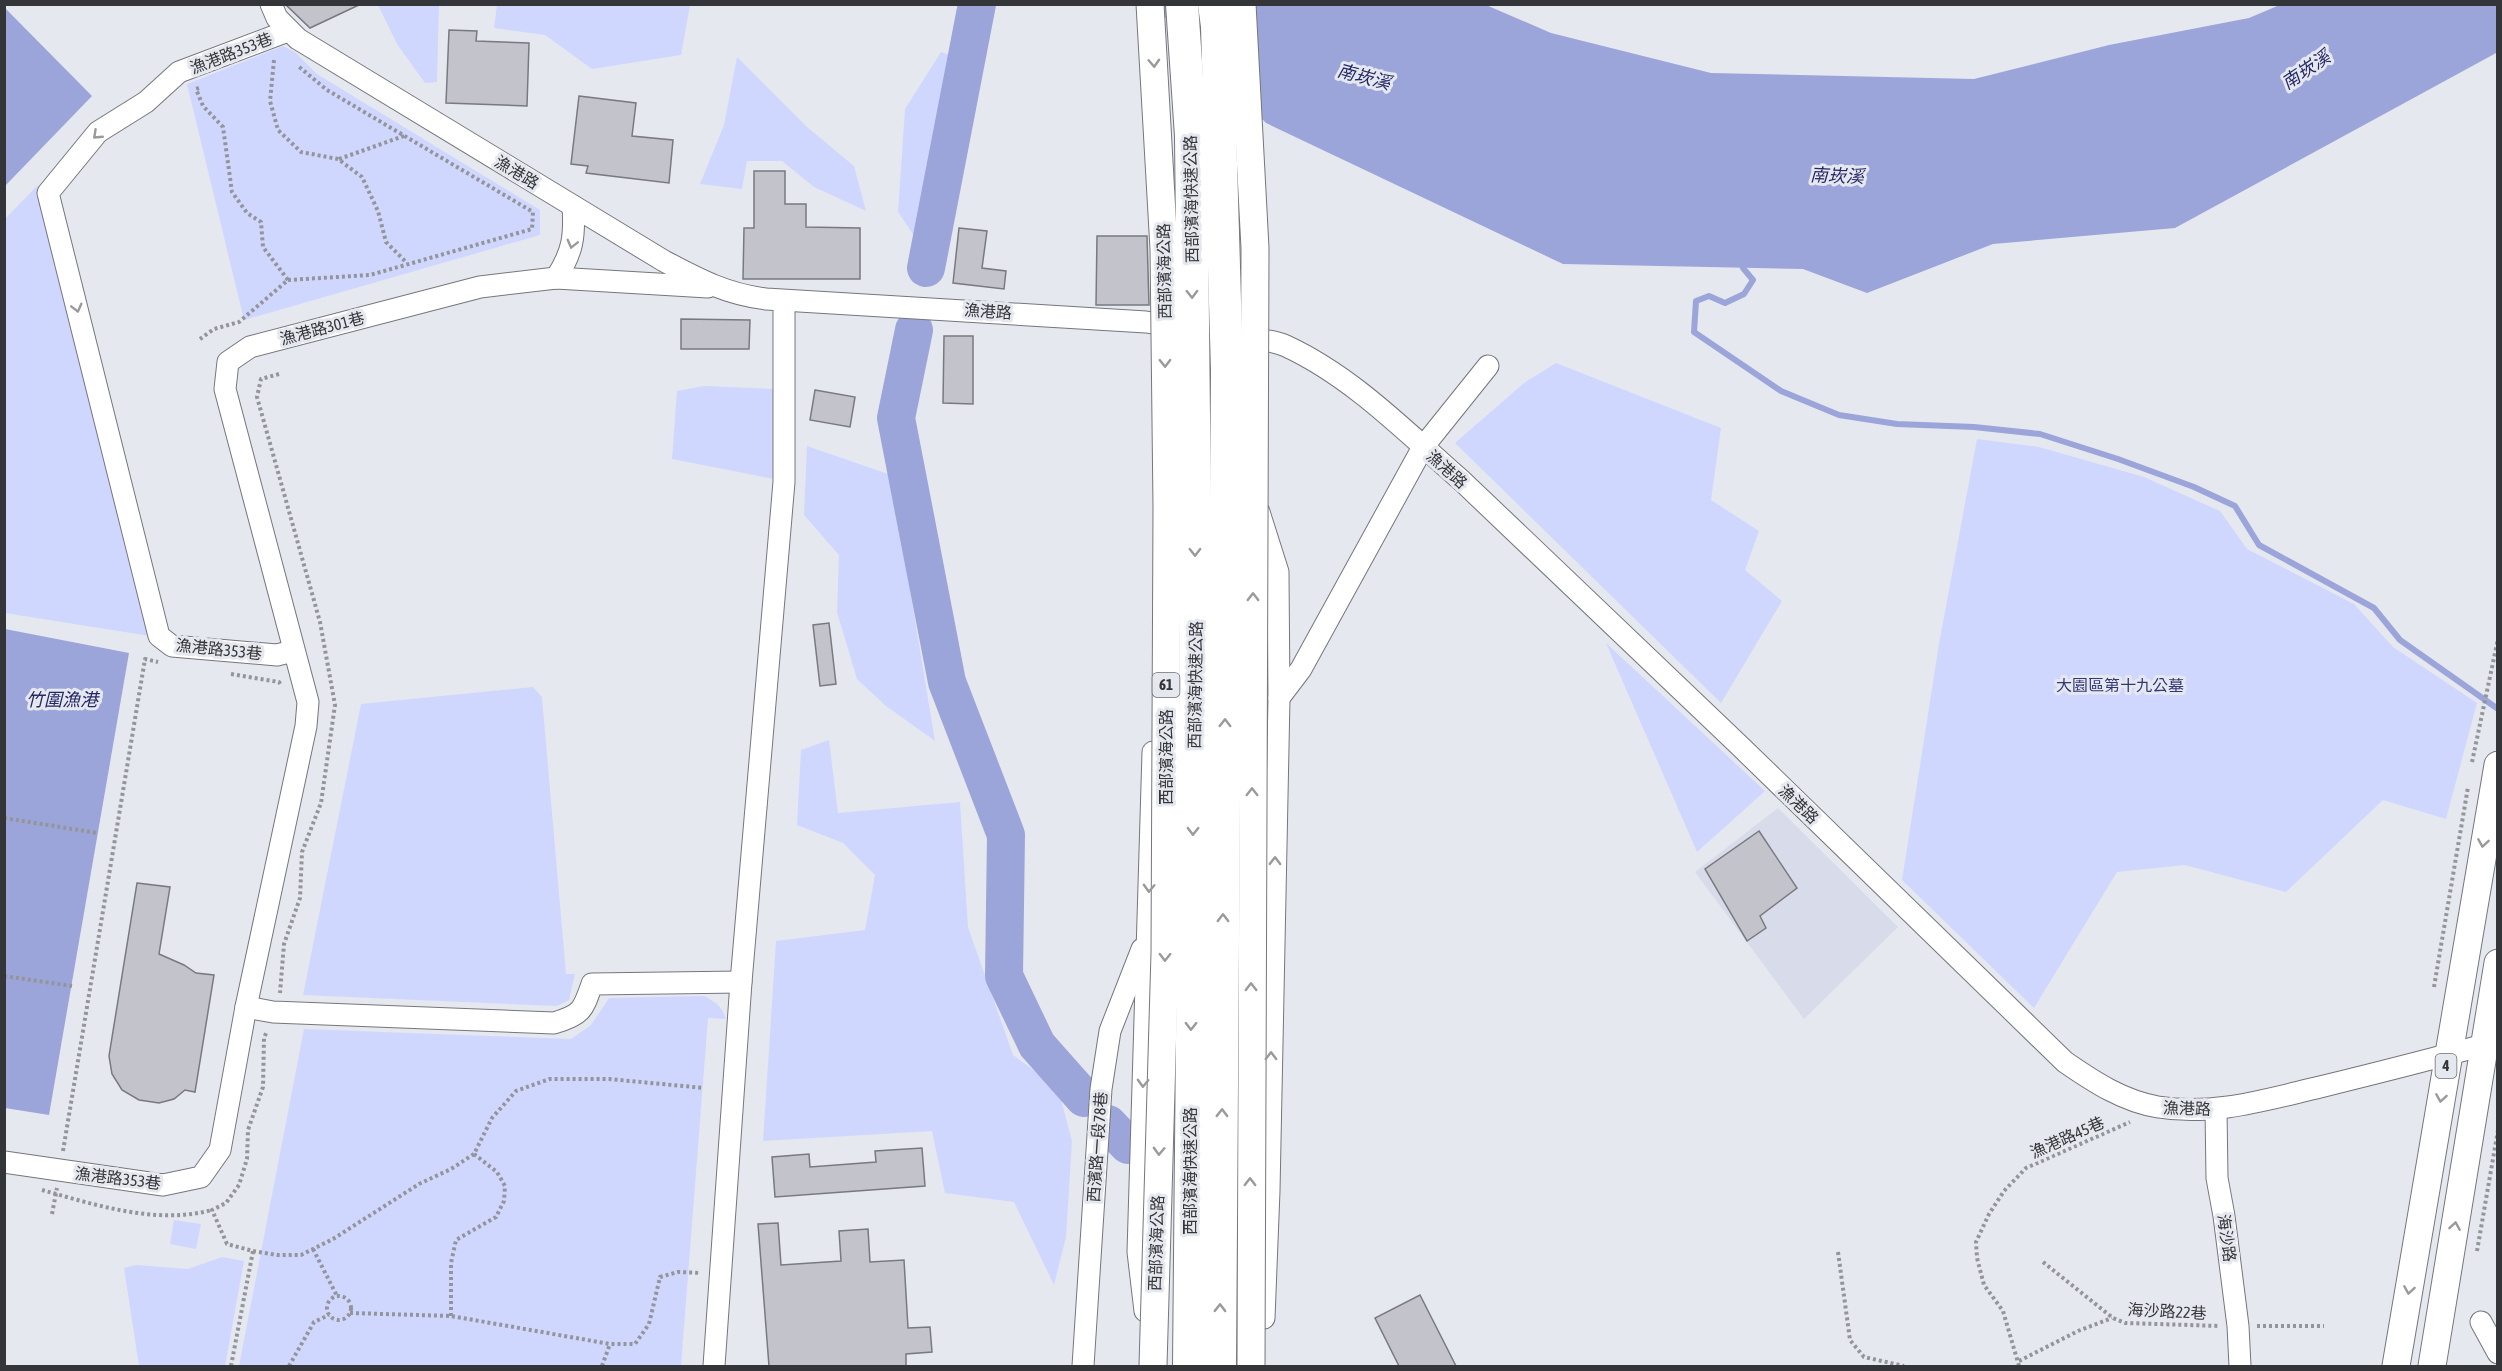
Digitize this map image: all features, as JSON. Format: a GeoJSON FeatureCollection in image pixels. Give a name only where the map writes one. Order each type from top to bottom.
{"type":"FeatureCollection","features":[{"type":"Feature","properties":{"kind":"highway","name":"西部濱海快速公路"},"geometry":{"type":"LineString","coordinates":[[1182,4],[1191,136],[1196,607],[1189,1366]]}},
{"type":"Feature","properties":{"kind":"highway","name":"西部濱海快速公路"},"geometry":{"type":"LineString","coordinates":[[1214,4],[1217,27],[1227,370],[1220,1366]]}},
{"type":"Feature","properties":{"kind":"main road","name":"西部濱海公路"},"geometry":{"type":"LineString","coordinates":[[1150,4],[1164,249],[1167,507],[1165,953],[1153,1366]]}},
{"type":"Feature","properties":{"kind":"main road"},"geometry":{"type":"LineString","coordinates":[[1242,4],[1255,248],[1251,1366]]}},
{"type":"Feature","properties":{"kind":"main road","name":"4"},"geometry":{"type":"LineString","coordinates":[[2396,1366],[2498,765]]}},
{"type":"Feature","properties":{"kind":"main road","name":"4"},"geometry":{"type":"LineString","coordinates":[[2432,1366],[2491,1043],[2498,963]]}},
{"type":"Feature","properties":{"kind":"street","name":"漁港路"},"geometry":{"type":"LineString","coordinates":[[271,4],[288,31],[664,261],[715,287],[740,296],[784,301],[874,304],[1146,322],[1284,345],[1336,374],[1462,481],[2065,1062],[2122,1097],[2157,1107],[2216,1109],[2288,1095],[2491,1043]]}},
{"type":"Feature","properties":{"kind":"street","name":"漁港路353巷"},"geometry":{"type":"LineString","coordinates":[[4,1162],[163,1185],[201,1177],[220,1150],[246,1007],[306,726],[308,702],[293,651],[277,655],[172,646],[159,636],[48,193],[98,132],[146,102],[179,72],[288,31]]}},
{"type":"Feature","properties":{"kind":"street"},"geometry":{"type":"LineString","coordinates":[[556,278],[568,259],[575,232],[573,206]]}},
{"type":"Feature","properties":{"kind":"street","name":"漁港路301巷"},"geometry":{"type":"LineString","coordinates":[[293,651],[225,388],[228,362],[249,347],[480,286],[556,278],[715,287]]}},
{"type":"Feature","properties":{"kind":"street"},"geometry":{"type":"LineString","coordinates":[[714,1366],[741,982],[784,482],[784,301]]}},
{"type":"Feature","properties":{"kind":"street"},"geometry":{"type":"LineString","coordinates":[[1153,1366],[1138,1252],[1147,934],[1158,614],[1188,466],[1185,328]]}},
{"type":"Feature","properties":{"kind":"street"},"geometry":{"type":"LineString","coordinates":[[1241,337],[1244,462],[1278,572],[1279,698],[1269,1191],[1262,1366]]}},
{"type":"Feature","properties":{"kind":"street"},"geometry":{"type":"LineString","coordinates":[[1279,698],[1301,669],[1423,447],[1488,366]]}},
{"type":"Feature","properties":{"kind":"street","name":"西濱路一段78巷"},"geometry":{"type":"LineString","coordinates":[[1083,1366],[1101,1089],[1110,1031],[1147,934]]}},
{"type":"Feature","properties":{"kind":"street"},"geometry":{"type":"LineString","coordinates":[[246,1007],[273,1012],[554,1023],[573,1018],[585,1004],[592,984],[741,982]]}},
{"type":"Feature","properties":{"kind":"street","name":"海沙路"},"geometry":{"type":"LineString","coordinates":[[2216,1109],[2217,1178],[2238,1326],[2240,1366]]}},
{"type":"Feature","properties":{"kind":"street"},"geometry":{"type":"LineString","coordinates":[[2481,1322],[2498,1353]]}},
{"type":"Feature","properties":{"kind":"path"},"geometry":{"type":"LineString","coordinates":[[263,64],[284,57]]}},
{"type":"Feature","properties":{"kind":"path"},"geometry":{"type":"LineString","coordinates":[[274,60],[270,101],[278,130],[301,152],[338,159],[362,177],[378,211],[386,242],[408,264]]}},
{"type":"Feature","properties":{"kind":"path"},"geometry":{"type":"LineString","coordinates":[[200,339],[214,328],[239,322],[288,280],[370,275],[532,229],[532,212],[327,90],[292,62]]}},
{"type":"Feature","properties":{"kind":"path"},"geometry":{"type":"LineString","coordinates":[[208,85],[196,89],[203,106],[223,127],[232,192],[247,213],[261,222],[263,248],[288,280]]}},
{"type":"Feature","properties":{"kind":"path"},"geometry":{"type":"LineString","coordinates":[[338,159],[404,136]]}},
{"type":"Feature","properties":{"kind":"path"},"geometry":{"type":"LineString","coordinates":[[33,1189],[123,1212],[192,1215],[212,1210],[226,1203],[239,1185],[247,1159],[248,1130],[263,1087],[264,1038],[280,990],[284,944],[300,898],[302,852],[321,803],[335,705],[320,622],[257,397],[261,379],[279,374]]}},
{"type":"Feature","properties":{"kind":"path"},"geometry":{"type":"LineString","coordinates":[[2482,708],[2498,639]]}},
{"type":"Feature","properties":{"kind":"path"},"geometry":{"type":"LineString","coordinates":[[60,1170],[145,659],[167,663]]}},
{"type":"Feature","properties":{"kind":"path"},"geometry":{"type":"LineString","coordinates":[[223,672],[279,682],[284,690]]}},
{"type":"Feature","properties":{"kind":"path"},"geometry":{"type":"LineString","coordinates":[[4,818],[98,833]]}},
{"type":"Feature","properties":{"kind":"path"},"geometry":{"type":"LineString","coordinates":[[4,976],[72,986]]}},
{"type":"Feature","properties":{"kind":"path"},"geometry":{"type":"LineString","coordinates":[[212,1210],[227,1244],[253,1251],[301,1255],[419,1184],[451,1169],[474,1154],[492,1118],[516,1091],[550,1079],[609,1080],[704,1088]]}},
{"type":"Feature","properties":{"kind":"path","name":"漁港路45巷"},"geometry":{"type":"LineString","coordinates":[[2019,1366],[2002,1311],[1984,1285],[1977,1258],[1976,1242],[1989,1214],[2004,1191],[2026,1168],[2144,1116],[2157,1107]]}},
{"type":"Feature","properties":{"kind":"path"},"geometry":{"type":"LineString","coordinates":[[451,1316],[452,1263],[456,1240],[496,1217],[504,1201],[505,1186],[497,1172],[474,1154]]}},
{"type":"Feature","properties":{"kind":"path"},"geometry":{"type":"LineString","coordinates":[[313,1249],[337,1296]]}},
{"type":"Feature","properties":{"kind":"path"},"geometry":{"type":"LineString","coordinates":[[231,1366],[253,1251]]}},
{"type":"Feature","properties":{"kind":"path"},"geometry":{"type":"LineString","coordinates":[[1838,1252],[1850,1340],[1864,1357],[1904,1366]]}},
{"type":"Feature","properties":{"kind":"path","name":"海沙路22巷"},"geometry":{"type":"LineString","coordinates":[[2043,1262],[2113,1318],[2125,1323],[2324,1326]]}},
{"type":"Feature","properties":{"kind":"path"},"geometry":{"type":"LineString","coordinates":[[289,1366],[314,1322],[329,1315],[340,1320],[350,1313],[451,1316],[610,1344],[635,1344],[649,1324],[660,1277],[678,1272],[720,1273]]}},
{"type":"Feature","properties":{"kind":"path"},"geometry":{"type":"LineString","coordinates":[[329,1315],[328,1303],[337,1296],[344,1296],[350,1301],[350,1313]]}},
{"type":"Feature","properties":{"kind":"path"},"geometry":{"type":"LineString","coordinates":[[2019,1361],[2078,1331],[2113,1318]]}},
{"type":"Feature","properties":{"kind":"path"},"geometry":{"type":"LineString","coordinates":[[602,1366],[610,1344]]}},
{"type":"Feature","properties":{"kind":"shaded area"},"geometry":{"type":"Polygon","coordinates":[[[1778,808],[1898,927],[1804,1019],[1695,872],[1778,808]]]}},
{"type":"Feature","properties":{"kind":"green space"},"geometry":{"type":"Polygon","coordinates":[[[378,5],[439,5],[437,82],[425,83],[397,44],[378,5]]]}},
{"type":"Feature","properties":{"kind":"green space"},"geometry":{"type":"Polygon","coordinates":[[[497,5],[690,5],[681,55],[592,69],[545,35],[494,28],[497,5]]]}},
{"type":"Feature","properties":{"kind":"green space"},"geometry":{"type":"Polygon","coordinates":[[[283,46],[296,53],[317,74],[540,210],[540,235],[244,320],[187,84],[283,46]]]}},
{"type":"Feature","properties":{"kind":"green space"},"geometry":{"type":"Polygon","coordinates":[[[941,52],[958,58],[919,243],[898,212],[905,109],[941,52]]]}},
{"type":"Feature","properties":{"kind":"green space"},"geometry":{"type":"Polygon","coordinates":[[[737,57],[807,127],[854,166],[866,211],[814,187],[782,161],[747,161],[742,189],[700,184],[724,125],[737,57]]]}},
{"type":"Feature","properties":{"kind":"green space"},"geometry":{"type":"Polygon","coordinates":[[[38,185],[156,637],[5,613],[4,220],[38,185]]]}},
{"type":"Feature","properties":{"kind":"green space"},"geometry":{"type":"Polygon","coordinates":[[[1556,363],[1721,428],[1711,500],[1759,531],[1745,570],[1782,601],[1721,703],[1455,443],[1524,383],[1556,363]]]}},
{"type":"Feature","properties":{"kind":"green space"},"geometry":{"type":"Polygon","coordinates":[[[704,386],[775,389],[774,479],[672,459],[677,391],[704,386]]]}},
{"type":"Feature","properties":{"kind":"green space","name":"大園區第十九公墓"},"geometry":{"type":"Polygon","coordinates":[[[1977,439],[2039,447],[2144,477],[2220,511],[2247,549],[2354,604],[2393,647],[2477,703],[2446,819],[2383,800],[2286,892],[2185,865],[2117,872],[2034,1008],[1902,880],[1939,644],[1977,439]]]}},
{"type":"Feature","properties":{"kind":"green space"},"geometry":{"type":"Polygon","coordinates":[[[807,446],[891,475],[935,741],[886,706],[857,679],[837,612],[839,555],[804,515],[807,446]]]}},
{"type":"Feature","properties":{"kind":"green space"},"geometry":{"type":"Polygon","coordinates":[[[1606,643],[1765,791],[1697,852],[1606,643]]]}},
{"type":"Feature","properties":{"kind":"green space"},"geometry":{"type":"Polygon","coordinates":[[[533,687],[542,697],[566,974],[575,974],[569,1000],[557,1006],[303,995],[361,704],[533,687]]]}},
{"type":"Feature","properties":{"kind":"green space"},"geometry":{"type":"Polygon","coordinates":[[[829,740],[838,813],[960,802],[968,927],[1013,1055],[1058,1088],[1072,1141],[1066,1237],[1054,1285],[1014,1202],[945,1193],[932,1131],[763,1141],[776,941],[865,930],[875,875],[843,843],[797,825],[801,750],[829,740]]]}},
{"type":"Feature","properties":{"kind":"green space"},"geometry":{"type":"Polygon","coordinates":[[[704,996],[718,1005],[726,1019],[708,1018],[681,1366],[239,1366],[304,1029],[571,1039],[591,1025],[609,998],[704,996]]]}},
{"type":"Feature","properties":{"kind":"green space"},"geometry":{"type":"Polygon","coordinates":[[[174,1220],[201,1224],[196,1249],[170,1244],[174,1220]]]}},
{"type":"Feature","properties":{"kind":"green space"},"geometry":{"type":"Polygon","coordinates":[[[222,1257],[244,1261],[225,1366],[139,1366],[124,1268],[136,1265],[188,1269],[222,1257]]]}},
{"type":"Feature","properties":{"kind":"water","name":"南崁溪"},"geometry":{"type":"Polygon","coordinates":[[[2282,4],[2497,5],[2498,52],[2175,228],[1993,244],[1867,293],[1803,269],[1563,264],[1266,123],[1153,5],[1486,5],[1551,33],[1711,73],[1974,79],[2109,45],[2249,18],[2282,4]]]}},
{"type":"Feature","properties":{"kind":"water"},"geometry":{"type":"Polygon","coordinates":[[[4,7],[92,96],[5,186],[4,186],[4,7]]]}},
{"type":"Feature","properties":{"kind":"water","name":"竹圍漁港"},"geometry":{"type":"Polygon","coordinates":[[[5,629],[129,653],[49,1115],[5,1108],[5,629]]]}},
{"type":"Feature","properties":{"kind":"building"},"geometry":{"type":"Polygon","coordinates":[[[285,4],[361,4],[310,28],[285,4]]]}},
{"type":"Feature","properties":{"kind":"building"},"geometry":{"type":"Polygon","coordinates":[[[449,30],[477,31],[476,41],[529,43],[527,106],[446,103],[449,30]]]}},
{"type":"Feature","properties":{"kind":"building"},"geometry":{"type":"Polygon","coordinates":[[[579,96],[636,103],[632,136],[673,140],[669,183],[586,173],[588,166],[571,164],[579,96]]]}},
{"type":"Feature","properties":{"kind":"building"},"geometry":{"type":"Polygon","coordinates":[[[754,171],[785,171],[785,204],[806,204],[806,227],[860,228],[860,279],[743,279],[744,228],[754,228],[754,171]]]}},
{"type":"Feature","properties":{"kind":"building"},"geometry":{"type":"Polygon","coordinates":[[[959,228],[987,231],[982,268],[1006,271],[1004,289],[953,283],[959,228]]]}},
{"type":"Feature","properties":{"kind":"building"},"geometry":{"type":"Polygon","coordinates":[[[1097,236],[1147,236],[1149,305],[1096,305],[1097,236]]]}},
{"type":"Feature","properties":{"kind":"building"},"geometry":{"type":"Polygon","coordinates":[[[681,319],[750,320],[749,349],[681,349],[681,319]]]}},
{"type":"Feature","properties":{"kind":"building"},"geometry":{"type":"Polygon","coordinates":[[[944,336],[973,336],[973,404],[943,403],[944,336]]]}},
{"type":"Feature","properties":{"kind":"building"},"geometry":{"type":"Polygon","coordinates":[[[815,390],[855,397],[850,427],[810,420],[815,390]]]}},
{"type":"Feature","properties":{"kind":"building"},"geometry":{"type":"Polygon","coordinates":[[[829,623],[836,684],[820,686],[813,625],[829,623]]]}},
{"type":"Feature","properties":{"kind":"building"},"geometry":{"type":"Polygon","coordinates":[[[1759,831],[1797,888],[1760,916],[1766,928],[1747,941],[1705,869],[1759,831]]]}},
{"type":"Feature","properties":{"kind":"building"},"geometry":{"type":"Polygon","coordinates":[[[137,883],[170,887],[159,954],[196,973],[214,975],[195,1092],[185,1090],[174,1099],[159,1103],[139,1100],[122,1090],[112,1074],[109,1056],[137,883]]]}},
{"type":"Feature","properties":{"kind":"building"},"geometry":{"type":"Polygon","coordinates":[[[922,1148],[925,1186],[775,1197],[772,1157],[809,1154],[810,1167],[876,1162],[875,1151],[922,1148]]]}},
{"type":"Feature","properties":{"kind":"building"},"geometry":{"type":"Polygon","coordinates":[[[778,1223],[781,1265],[841,1261],[839,1231],[868,1229],[870,1262],[904,1260],[908,1328],[930,1327],[932,1352],[906,1354],[906,1366],[769,1366],[758,1224],[778,1223]]]}},
{"type":"Feature","properties":{"kind":"building"},"geometry":{"type":"Polygon","coordinates":[[[1420,1295],[1456,1366],[1399,1366],[1375,1318],[1420,1295]]]}},
{"type":"Feature","properties":{"kind":"waterway"},"geometry":{"type":"LineString","coordinates":[[926,268],[977,4]]}},
{"type":"Feature","properties":{"kind":"waterway"},"geometry":{"type":"LineString","coordinates":[[1741,262],[1753,280],[1744,294],[1725,303],[1709,296],[1696,301],[1694,332],[1781,391],[1839,415],[1897,424],[1974,427],[2040,434],[2194,487],[2235,506],[2259,545],[2374,608],[2400,640],[2498,709]]}},
{"type":"Feature","properties":{"kind":"waterway"},"geometry":{"type":"LineString","coordinates":[[914,330],[896,418],[947,682],[1006,835],[1004,976],[1037,1045],[1084,1098]]}},
{"type":"Feature","properties":{"kind":"waterway"},"geometry":{"type":"LineString","coordinates":[[1108,1124],[1128,1145]]}}]}
